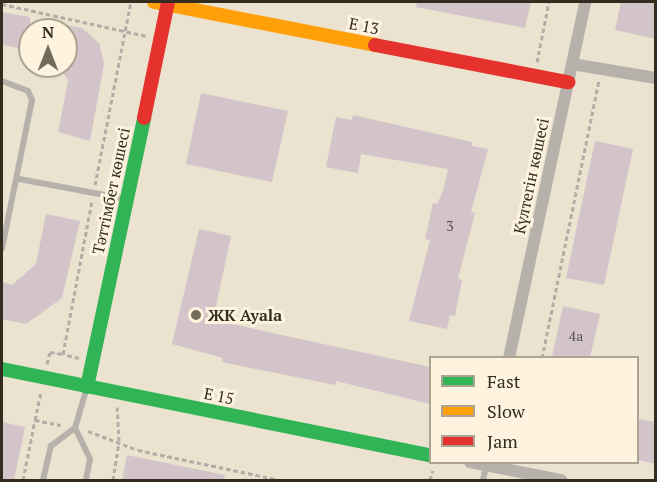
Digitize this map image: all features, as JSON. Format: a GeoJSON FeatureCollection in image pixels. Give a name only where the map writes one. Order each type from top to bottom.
{"type":"FeatureCollection","features":[{"type":"Feature","properties":{"kind":"street","name":"E 13"},"geometry":{"type":"LineString","coordinates":[[163,2],[568,82]]}},
{"type":"Feature","properties":{"kind":"street","name":"Тәттімбет көшесі"},"geometry":{"type":"LineString","coordinates":[[87,387],[160,39],[163,2]]}},
{"type":"Feature","properties":{"kind":"street","name":"Күлтегін көшесі"},"geometry":{"type":"LineString","coordinates":[[509,356],[585,2]]}},
{"type":"Feature","properties":{"kind":"street"},"geometry":{"type":"LineString","coordinates":[[572,64],[656,78]]}},
{"type":"Feature","properties":{"kind":"street","name":"E 15"},"geometry":{"type":"LineString","coordinates":[[2,369],[429,455]]}},
{"type":"Feature","properties":{"kind":"street"},"geometry":{"type":"LineString","coordinates":[[486,464],[561,480]]}},
{"type":"Feature","properties":{"kind":"lane"},"geometry":{"type":"LineString","coordinates":[[2,81],[28,91],[32,100],[19,179],[2,249]]}},
{"type":"Feature","properties":{"kind":"lane"},"geometry":{"type":"LineString","coordinates":[[19,179],[126,200]]}},
{"type":"Feature","properties":{"kind":"lane"},"geometry":{"type":"LineString","coordinates":[[43,480],[51,446],[75,428],[87,387]]}},
{"type":"Feature","properties":{"kind":"lane"},"geometry":{"type":"LineString","coordinates":[[75,428],[90,459],[86,480]]}},
{"type":"Feature","properties":{"kind":"lane"},"geometry":{"type":"LineString","coordinates":[[483,480],[486,464]]}},
{"type":"Feature","properties":{"kind":"path"},"geometry":{"type":"LineString","coordinates":[[534,76],[549,2]]}},
{"type":"Feature","properties":{"kind":"path"},"geometry":{"type":"LineString","coordinates":[[2,4],[160,39]]}},
{"type":"Feature","properties":{"kind":"path"},"geometry":{"type":"LineString","coordinates":[[542,356],[601,69]]}},
{"type":"Feature","properties":{"kind":"path"},"geometry":{"type":"LineString","coordinates":[[112,480],[119,441],[117,393]]}},
{"type":"Feature","properties":{"kind":"path"},"geometry":{"type":"LineString","coordinates":[[23,480],[35,420],[75,428],[119,441],[138,450],[280,480]]}},
{"type":"Feature","properties":{"kind":"building"},"geometry":{"type":"Polygon","coordinates":[[[417,2],[531,2],[525,28],[416,7],[417,2]]]}},
{"type":"Feature","properties":{"kind":"building"},"geometry":{"type":"Polygon","coordinates":[[[621,2],[656,2],[656,39],[615,30],[621,2]]]}},
{"type":"Feature","properties":{"kind":"building"},"geometry":{"type":"Polygon","coordinates":[[[2,12],[30,17],[18,18],[18,48],[2,45],[2,12]]]}},
{"type":"Feature","properties":{"kind":"building"},"geometry":{"type":"Polygon","coordinates":[[[78,27],[82,28],[99,43],[104,64],[90,141],[58,132],[68,81],[66,78],[78,78],[78,27]]]}},
{"type":"Feature","properties":{"kind":"building"},"geometry":{"type":"Polygon","coordinates":[[[201,93],[288,111],[272,182],[186,164],[201,93]]]}},
{"type":"Feature","properties":{"kind":"building"},"geometry":{"type":"Polygon","coordinates":[[[353,115],[472,142],[472,146],[488,149],[471,212],[475,213],[458,279],[462,280],[455,316],[450,315],[447,329],[409,321],[430,240],[425,239],[433,203],[437,204],[443,191],[448,169],[361,154],[358,173],[326,167],[336,117],[352,120],[353,115]]]}},
{"type":"Feature","properties":{"kind":"building"},"geometry":{"type":"Polygon","coordinates":[[[595,141],[633,149],[604,285],[566,278],[595,141]]]}},
{"type":"Feature","properties":{"kind":"building"},"geometry":{"type":"Polygon","coordinates":[[[46,214],[80,221],[62,298],[26,324],[2,319],[2,282],[12,285],[36,264],[46,214]]]}},
{"type":"Feature","properties":{"kind":"building","name":"ЖК Ayala"},"geometry":{"type":"Polygon","coordinates":[[[199,229],[231,236],[213,320],[429,367],[429,404],[336,381],[335,385],[222,362],[223,358],[172,344],[199,229]]]}},
{"type":"Feature","properties":{"kind":"building"},"geometry":{"type":"Polygon","coordinates":[[[563,306],[600,314],[590,356],[552,356],[563,306]]]}},
{"type":"Feature","properties":{"kind":"building"},"geometry":{"type":"Polygon","coordinates":[[[639,419],[656,422],[656,464],[639,460],[639,419]]]}},
{"type":"Feature","properties":{"kind":"building"},"geometry":{"type":"Polygon","coordinates":[[[2,422],[25,427],[14,480],[2,480],[2,422]]]}},
{"type":"Feature","properties":{"kind":"building"},"geometry":{"type":"Polygon","coordinates":[[[127,455],[225,475],[224,480],[122,480],[127,455]]]}},
{"type":"Feature","properties":{"kind":"traffic: fast"},"geometry":{"type":"LineString","coordinates":[[87,387],[144,118]]}},
{"type":"Feature","properties":{"kind":"traffic: fast"},"geometry":{"type":"LineString","coordinates":[[2,369],[429,455]]}},
{"type":"Feature","properties":{"kind":"traffic: slow"},"geometry":{"type":"LineString","coordinates":[[154,2],[375,45]]}},
{"type":"Feature","properties":{"kind":"traffic: jam"},"geometry":{"type":"LineString","coordinates":[[144,118],[168,2]]}},
{"type":"Feature","properties":{"kind":"traffic: jam"},"geometry":{"type":"LineString","coordinates":[[375,45],[568,82]]}},
{"type":"Feature","properties":{"kind":"place","name":"ЖК Ayala"},"geometry":{"type":"Point","coordinates":[196,315]}}]}
